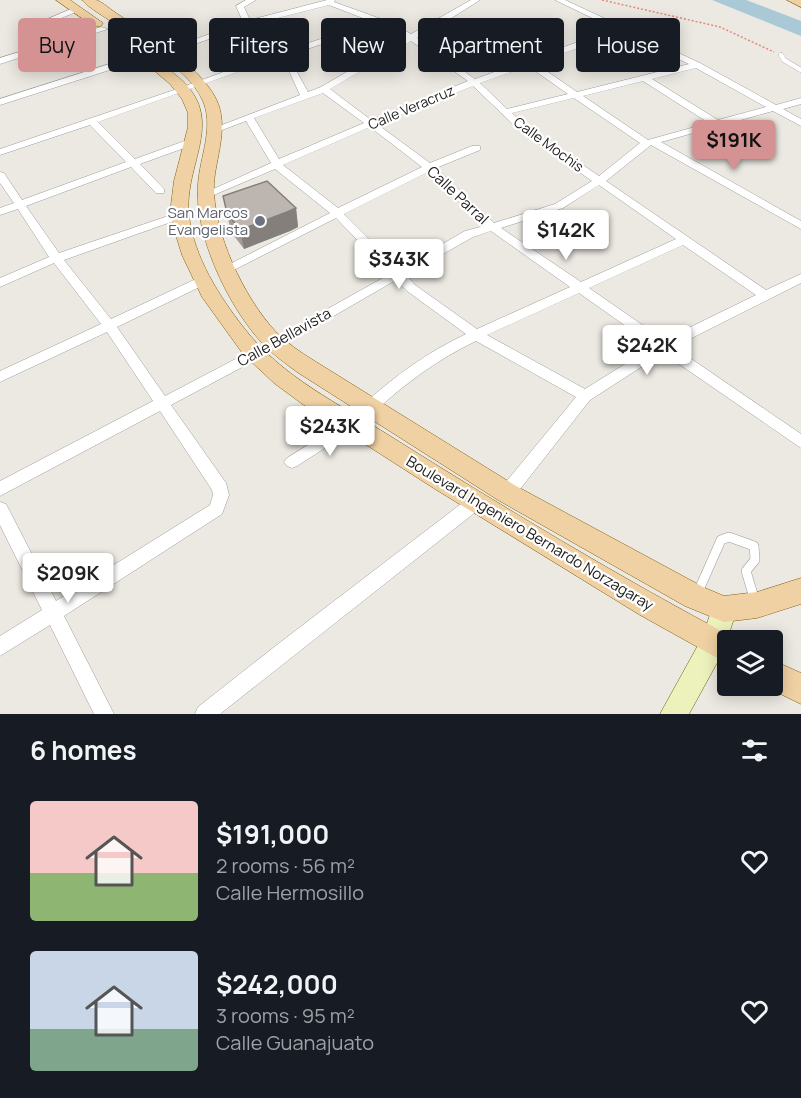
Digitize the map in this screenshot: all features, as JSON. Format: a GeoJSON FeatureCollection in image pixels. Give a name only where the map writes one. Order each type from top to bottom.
{"type":"FeatureCollection","features":[{"type":"Feature","properties":{"kind":"main road"},"geometry":{"type":"LineString","coordinates":[[793,0],[801,3]]}},
{"type":"Feature","properties":{"kind":"main road","name":"Boulevard Ingeniero Bernardo Norzagaray"},"geometry":{"type":"LineString","coordinates":[[76,3],[108,31]]}},
{"type":"Feature","properties":{"kind":"main road","name":"Boulevard Ingeniero Bernardo Norzagaray"},"geometry":{"type":"LineString","coordinates":[[76,3],[108,25]]}},
{"type":"Feature","properties":{"kind":"main road","name":"Boulevard Ingeniero Bernardo Norzagaray"},"geometry":{"type":"LineString","coordinates":[[165,72],[191,87],[212,105],[214,130],[205,195],[206,215],[244,301],[275,344],[507,493],[695,597],[724,609]]}},
{"type":"Feature","properties":{"kind":"main road","name":"Boulevard Ingeniero Bernardo Norzagaray"},"geometry":{"type":"LineString","coordinates":[[191,87],[196,111],[194,141],[181,192],[181,215],[202,281],[254,354],[276,373],[351,424],[476,502],[717,644]]}},
{"type":"Feature","properties":{"kind":"main road"},"geometry":{"type":"LineString","coordinates":[[724,609],[757,605],[801,591]]}},
{"type":"Feature","properties":{"kind":"main road"},"geometry":{"type":"LineString","coordinates":[[783,680],[801,689]]}},
{"type":"Feature","properties":{"kind":"street"},"geometry":{"type":"LineString","coordinates":[[245,18],[240,8],[241,4],[252,0]]}},
{"type":"Feature","properties":{"kind":"street"},"geometry":{"type":"LineString","coordinates":[[446,18],[476,0]]}},
{"type":"Feature","properties":{"kind":"street"},"geometry":{"type":"LineString","coordinates":[[559,0],[596,18]]}},
{"type":"Feature","properties":{"kind":"street"},"geometry":{"type":"LineString","coordinates":[[268,18],[331,1]]}},
{"type":"Feature","properties":{"kind":"street","name":"Calle Mochis"},"geometry":{"type":"LineString","coordinates":[[331,1],[371,18]]}},
{"type":"Feature","properties":{"kind":"street"},"geometry":{"type":"LineString","coordinates":[[50,18],[76,3]]}},
{"type":"Feature","properties":{"kind":"street"},"geometry":{"type":"LineString","coordinates":[[0,61],[104,29]]}},
{"type":"Feature","properties":{"kind":"street"},"geometry":{"type":"LineString","coordinates":[[214,130],[324,88],[418,33]]}},
{"type":"Feature","properties":{"kind":"street","name":"Calle Mochis"},"geometry":{"type":"LineString","coordinates":[[406,35],[473,81],[521,127],[766,296]]}},
{"type":"Feature","properties":{"kind":"street"},"geometry":{"type":"LineString","coordinates":[[680,57],[776,107],[801,123]]}},
{"type":"Feature","properties":{"kind":"street"},"geometry":{"type":"LineString","coordinates":[[506,112],[697,65]]}},
{"type":"Feature","properties":{"kind":"street"},"geometry":{"type":"LineString","coordinates":[[0,102],[108,69]]}},
{"type":"Feature","properties":{"kind":"street"},"geometry":{"type":"LineString","coordinates":[[0,152],[232,72]]}},
{"type":"Feature","properties":{"kind":"street"},"geometry":{"type":"LineString","coordinates":[[293,72],[305,96]]}},
{"type":"Feature","properties":{"kind":"street","name":"Calle Veracruz"},"geometry":{"type":"LineString","coordinates":[[205,195],[473,81],[501,72]]}},
{"type":"Feature","properties":{"kind":"street"},"geometry":{"type":"LineString","coordinates":[[543,72],[649,142],[801,226]]}},
{"type":"Feature","properties":{"kind":"street"},"geometry":{"type":"LineString","coordinates":[[643,77],[716,123]]}},
{"type":"Feature","properties":{"kind":"street","name":"Calle Parral"},"geometry":{"type":"LineString","coordinates":[[324,88],[370,125],[429,167],[491,226],[801,442]]}},
{"type":"Feature","properties":{"kind":"street","name":"Calle Bellavista"},"geometry":{"type":"LineString","coordinates":[[0,489],[275,344],[469,234],[558,206],[600,180],[649,142],[801,101]]}},
{"type":"Feature","properties":{"kind":"street"},"geometry":{"type":"LineString","coordinates":[[249,118],[277,165],[337,213],[411,288],[476,335],[585,396]]}},
{"type":"Feature","properties":{"kind":"street"},"geometry":{"type":"LineString","coordinates":[[91,120],[160,191]]}},
{"type":"Feature","properties":{"kind":"street"},"geometry":{"type":"LineString","coordinates":[[0,212],[194,141]]}},
{"type":"Feature","properties":{"kind":"street"},"geometry":{"type":"LineString","coordinates":[[228,268],[429,167],[476,148]]}},
{"type":"Feature","properties":{"kind":"street"},"geometry":{"type":"LineString","coordinates":[[0,175],[56,258],[109,325],[220,488],[220,503],[216,509],[0,647]]}},
{"type":"Feature","properties":{"kind":"street"},"geometry":{"type":"LineString","coordinates":[[0,283],[56,258],[181,215]]}},
{"type":"Feature","properties":{"kind":"street"},"geometry":{"type":"LineString","coordinates":[[370,407],[401,379],[426,361],[476,335],[686,239]]}},
{"type":"Feature","properties":{"kind":"street"},"geometry":{"type":"LineString","coordinates":[[507,493],[585,396],[663,346],[801,278]]}},
{"type":"Feature","properties":{"kind":"street"},"geometry":{"type":"LineString","coordinates":[[0,376],[202,281]]}},
{"type":"Feature","properties":{"kind":"street"},"geometry":{"type":"LineString","coordinates":[[291,462],[351,424]]}},
{"type":"Feature","properties":{"kind":"street"},"geometry":{"type":"LineString","coordinates":[[205,714],[476,502]]}},
{"type":"Feature","properties":{"kind":"street"},"geometry":{"type":"LineString","coordinates":[[0,509],[104,714]]}},
{"type":"Feature","properties":{"kind":"street"},"geometry":{"type":"LineString","coordinates":[[722,630],[724,609]]}},
{"type":"Feature","properties":{"kind":"street"},"geometry":{"type":"LineString","coordinates":[[684,708],[717,653]]}},
{"type":"Feature","properties":{"kind":"lane"},"geometry":{"type":"LineString","coordinates":[[781,55],[784,60],[801,70]]}},
{"type":"Feature","properties":{"kind":"lane"},"geometry":{"type":"LineString","coordinates":[[695,597],[721,540],[729,537],[754,546],[756,552],[754,563],[746,571],[746,579],[757,605]]}},
{"type":"Feature","properties":{"kind":"path"},"geometry":{"type":"LineString","coordinates":[[602,0],[720,27],[781,55]]}},
{"type":"Feature","properties":{"kind":"water"},"geometry":{"type":"Polygon","coordinates":[[[712,0],[746,0],[801,21],[801,36],[712,0]]]}},
{"type":"Feature","properties":{"kind":"building"},"geometry":{"type":"Polygon","coordinates":[[[267,181],[296,208],[240,230],[227,213],[223,196],[267,181]]]}},
{"type":"Feature","properties":{"kind":"place","name":"San Marcos Evangelista"},"geometry":{"type":"Point","coordinates":[260,221]}}]}
